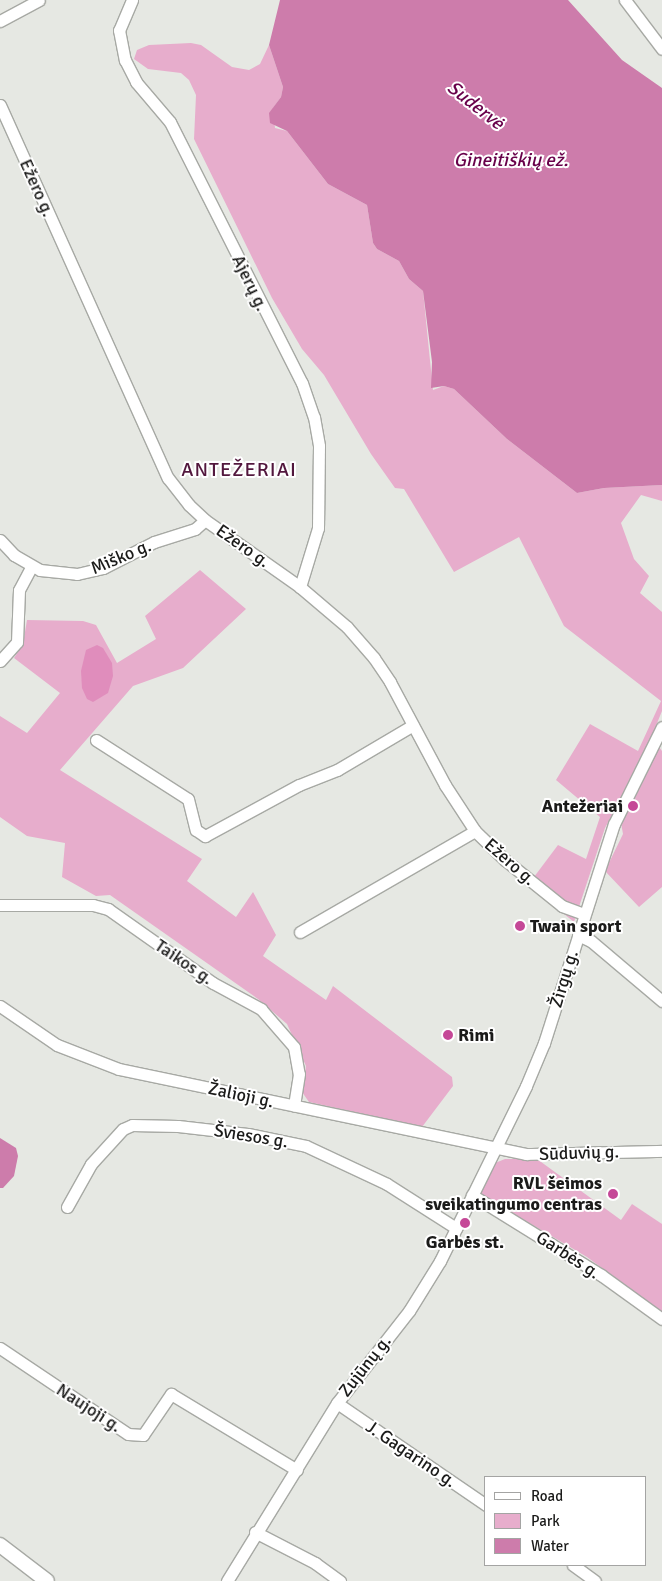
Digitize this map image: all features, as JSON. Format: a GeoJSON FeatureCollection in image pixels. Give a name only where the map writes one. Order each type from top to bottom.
{"type":"FeatureCollection","features":[{"type":"Feature","properties":{"kind":"main road"},"geometry":{"type":"LineString","coordinates":[[0,1545],[42,1577]]}},
{"type":"Feature","properties":{"kind":"street"},"geometry":{"type":"LineString","coordinates":[[0,21],[39,0]]}},
{"type":"Feature","properties":{"kind":"street","name":"Ajerų g."},"geometry":{"type":"LineString","coordinates":[[132,0],[119,30],[125,60],[136,82],[170,122],[302,383],[314,417],[319,446],[318,528],[305,579],[300,587]]}},
{"type":"Feature","properties":{"kind":"street"},"geometry":{"type":"LineString","coordinates":[[625,0],[662,49]]}},
{"type":"Feature","properties":{"kind":"street","name":"Ežero g."},"geometry":{"type":"LineString","coordinates":[[0,105],[156,453],[174,484],[205,520],[300,587],[367,649],[390,682],[444,786],[475,830],[505,860],[556,900],[584,914]]}},
{"type":"Feature","properties":{"kind":"street","name":"Miško g."},"geometry":{"type":"LineString","coordinates":[[0,540],[10,552],[32,566],[63,575],[90,572],[154,542],[194,529],[205,520]]}},
{"type":"Feature","properties":{"kind":"street"},"geometry":{"type":"LineString","coordinates":[[0,661],[17,642],[19,590],[32,566]]}},
{"type":"Feature","properties":{"kind":"street"},"geometry":{"type":"LineString","coordinates":[[96,740],[188,799],[196,830],[205,836],[292,789],[338,770],[412,725]]}},
{"type":"Feature","properties":{"kind":"street","name":"Žirgų g."},"geometry":{"type":"LineString","coordinates":[[496,1148],[544,1043],[614,824],[662,726]]}},
{"type":"Feature","properties":{"kind":"street"},"geometry":{"type":"LineString","coordinates":[[300,932],[475,830]]}},
{"type":"Feature","properties":{"kind":"street","name":"Taikos g."},"geometry":{"type":"LineString","coordinates":[[0,905],[93,905],[108,909],[213,984],[261,1009],[294,1047],[299,1074],[294,1106]]}},
{"type":"Feature","properties":{"kind":"street"},"geometry":{"type":"LineString","coordinates":[[578,935],[591,942],[662,1001]]}},
{"type":"Feature","properties":{"kind":"street","name":"Žalioji g."},"geometry":{"type":"LineString","coordinates":[[0,1006],[57,1045],[98,1063],[496,1148]]}},
{"type":"Feature","properties":{"kind":"street","name":"Šviesos g."},"geometry":{"type":"LineString","coordinates":[[67,1207],[91,1164],[122,1129],[132,1126],[178,1126],[248,1134],[306,1146],[387,1184],[456,1228]]}},
{"type":"Feature","properties":{"kind":"street","name":"Sūduvių g."},"geometry":{"type":"LineString","coordinates":[[496,1148],[526,1154],[662,1151]]}},
{"type":"Feature","properties":{"kind":"street","name":"Zujūnų g."},"geometry":{"type":"LineString","coordinates":[[227,1581],[255,1532],[297,1470],[336,1403],[421,1294],[496,1148]]}},
{"type":"Feature","properties":{"kind":"street","name":"Garbės g."},"geometry":{"type":"LineString","coordinates":[[472,1195],[601,1276],[662,1320]]}},
{"type":"Feature","properties":{"kind":"street","name":"Naujoji g."},"geometry":{"type":"LineString","coordinates":[[0,1348],[77,1402],[128,1434],[143,1436],[171,1394],[297,1470]]}},
{"type":"Feature","properties":{"kind":"street","name":"J. Gagarino g."},"geometry":{"type":"LineString","coordinates":[[336,1403],[484,1504]]}},
{"type":"Feature","properties":{"kind":"street"},"geometry":{"type":"LineString","coordinates":[[255,1532],[315,1563],[340,1581]]}},
{"type":"Feature","properties":{"kind":"street"},"geometry":{"type":"LineString","coordinates":[[574,1566],[595,1581]]}},
{"type":"Feature","properties":{"kind":"green space"},"geometry":{"type":"Polygon","coordinates":[[[191,43],[201,45],[232,67],[249,70],[260,64],[269,45],[283,87],[281,97],[273,108],[275,128],[287,131],[328,184],[367,205],[373,243],[377,249],[399,261],[409,279],[423,291],[433,390],[444,386],[454,389],[507,439],[577,493],[604,488],[662,485],[662,501],[641,495],[621,523],[634,559],[649,576],[640,593],[662,612],[662,711],[644,755],[605,828],[574,922],[528,885],[558,845],[586,859],[600,817],[556,780],[590,724],[638,751],[661,701],[564,626],[519,537],[454,572],[404,489],[395,488],[371,454],[324,375],[302,349],[272,298],[194,139],[196,95],[189,80],[181,73],[148,69],[134,59],[137,50],[149,45],[191,43]]]}},
{"type":"Feature","properties":{"kind":"green space"},"geometry":{"type":"Polygon","coordinates":[[[200,570],[246,609],[183,668],[133,686],[60,770],[202,859],[187,881],[236,917],[253,892],[276,935],[263,956],[326,1000],[333,986],[452,1077],[453,1086],[422,1127],[309,1102],[302,1092],[306,1066],[287,1024],[258,999],[110,895],[96,896],[62,877],[65,843],[27,836],[0,817],[0,716],[27,733],[60,693],[14,658],[23,644],[27,620],[83,621],[96,625],[117,663],[156,639],[145,616],[200,570]]]}},
{"type":"Feature","properties":{"kind":"green space"},"geometry":{"type":"Polygon","coordinates":[[[659,747],[662,751],[662,887],[639,907],[605,871],[623,834],[621,823],[659,747]]]}},
{"type":"Feature","properties":{"kind":"green space"},"geometry":{"type":"Polygon","coordinates":[[[505,1159],[537,1159],[621,1220],[632,1204],[662,1224],[662,1312],[587,1257],[478,1193],[495,1163],[505,1159]]]}},
{"type":"Feature","properties":{"kind":"shaded area"},"geometry":{"type":"Polygon","coordinates":[[[97,645],[103,648],[112,663],[113,676],[108,693],[93,702],[87,699],[82,688],[81,671],[86,650],[97,645]]]}},
{"type":"Feature","properties":{"kind":"water","name":"Gineitiškių ež."},"geometry":{"type":"Polygon","coordinates":[[[280,0],[568,0],[622,60],[662,88],[662,485],[604,488],[577,493],[507,439],[454,389],[444,386],[431,388],[432,362],[423,291],[409,279],[399,261],[377,249],[373,243],[367,205],[328,184],[287,131],[270,123],[269,113],[281,97],[283,87],[269,45],[280,0]]]}},
{"type":"Feature","properties":{"kind":"water"},"geometry":{"type":"Polygon","coordinates":[[[0,1138],[16,1148],[18,1156],[14,1176],[3,1188],[0,1188],[0,1138]]]}},
{"type":"Feature","properties":{"kind":"place","name":"Antežeriai"},"geometry":{"type":"Point","coordinates":[633,806]}},
{"type":"Feature","properties":{"kind":"place","name":"Twain sport"},"geometry":{"type":"Point","coordinates":[520,926]}},
{"type":"Feature","properties":{"kind":"place","name":"Rimi"},"geometry":{"type":"Point","coordinates":[448,1035]}},
{"type":"Feature","properties":{"kind":"place","name":"RVL šeimos sveikatingumo centras"},"geometry":{"type":"Point","coordinates":[613,1194]}},
{"type":"Feature","properties":{"kind":"place","name":"Garbės st."},"geometry":{"type":"Point","coordinates":[465,1223]}},
{"type":"Feature","properties":{"kind":"district","name":"ANTEŽERIAI"},"geometry":{"type":"Point","coordinates":[239,469]}},
{"type":"Feature","properties":{"kind":"water label","name":"Sudervė"},"geometry":{"type":"Point","coordinates":[475,106]}}]}
